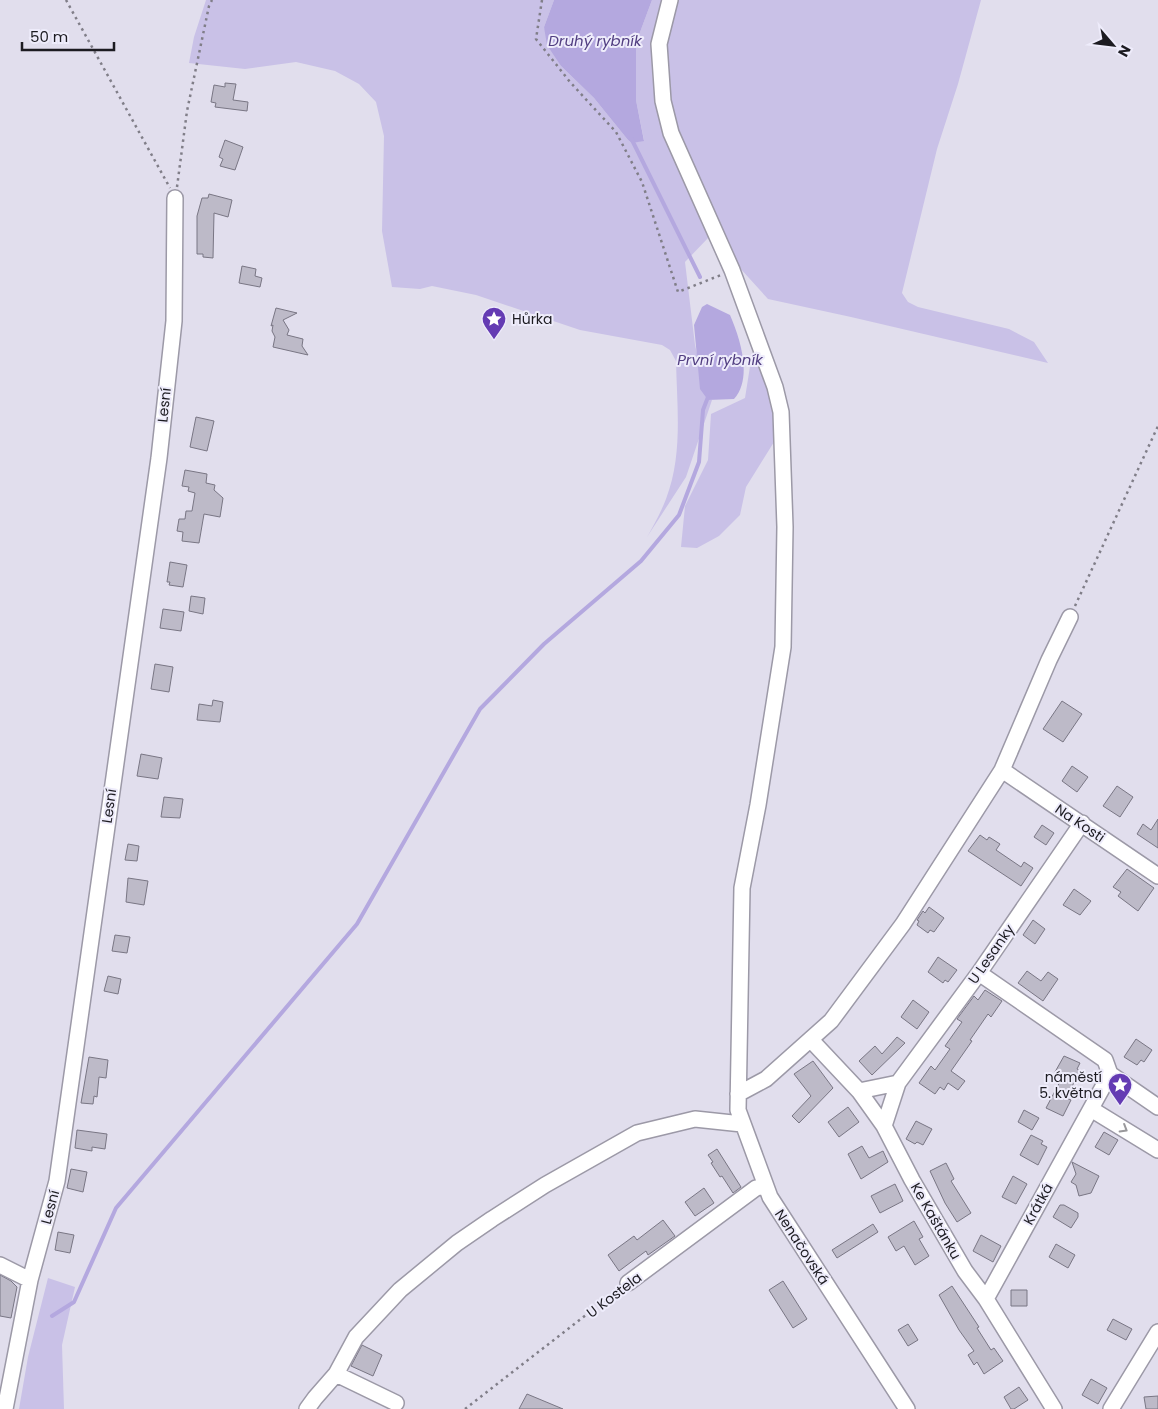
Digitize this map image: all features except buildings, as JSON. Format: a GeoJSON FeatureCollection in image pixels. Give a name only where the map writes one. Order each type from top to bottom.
{"type":"FeatureCollection","features":[{"type":"Feature","properties":{"kind":"street","name":"Nenačovská"},"geometry":{"type":"LineString","coordinates":[[670,0],[659,44],[663,101],[671,133],[732,270],[776,387],[781,412],[786,527],[783,647],[758,805],[742,888],[738,1110],[770,1197],[907,1409]]}},
{"type":"Feature","properties":{"kind":"street","name":"Lesní"},"geometry":{"type":"LineString","coordinates":[[5,1409],[30,1280],[57,1181],[158,458],[174,321],[175,198]]}},
{"type":"Feature","properties":{"kind":"street"},"geometry":{"type":"LineString","coordinates":[[738,1094],[766,1079],[831,1021],[904,924],[1002,770],[1049,660],[1070,617]]}},
{"type":"Feature","properties":{"kind":"street","name":"Na Kosti"},"geometry":{"type":"LineString","coordinates":[[1002,770],[1158,876]]}},
{"type":"Feature","properties":{"kind":"street","name":"U Lesanky"},"geometry":{"type":"LineString","coordinates":[[884,1126],[898,1083],[979,973],[1082,824]]}},
{"type":"Feature","properties":{"kind":"street"},"geometry":{"type":"LineString","coordinates":[[979,973],[1105,1060],[1110,1074],[1158,1107]]}},
{"type":"Feature","properties":{"kind":"street","name":"Ke Kaštánku"},"geometry":{"type":"LineString","coordinates":[[810,1040],[859,1091],[884,1126],[965,1271],[986,1299],[1054,1409]]}},
{"type":"Feature","properties":{"kind":"street"},"geometry":{"type":"LineString","coordinates":[[1110,1074],[1091,1109],[1158,1150]]}},
{"type":"Feature","properties":{"kind":"street"},"geometry":{"type":"LineString","coordinates":[[859,1091],[898,1083]]}},
{"type":"Feature","properties":{"kind":"street","name":"Krátká"},"geometry":{"type":"LineString","coordinates":[[986,1299],[1091,1109]]}},
{"type":"Feature","properties":{"kind":"street"},"geometry":{"type":"LineString","coordinates":[[307,1409],[336,1374],[356,1337],[400,1290],[457,1243],[545,1184],[636,1133],[695,1119],[742,1124]]}},
{"type":"Feature","properties":{"kind":"street","name":"U Kostela"},"geometry":{"type":"LineString","coordinates":[[628,1283],[756,1188],[765,1186]]}},
{"type":"Feature","properties":{"kind":"street"},"geometry":{"type":"LineString","coordinates":[[0,1265],[30,1280]]}},
{"type":"Feature","properties":{"kind":"street"},"geometry":{"type":"LineString","coordinates":[[1111,1409],[1158,1332]]}},
{"type":"Feature","properties":{"kind":"street"},"geometry":{"type":"LineString","coordinates":[[336,1374],[396,1403]]}},
{"type":"Feature","properties":{"kind":"path"},"geometry":{"type":"LineString","coordinates":[[66,0],[175,198]]}},
{"type":"Feature","properties":{"kind":"path"},"geometry":{"type":"LineString","coordinates":[[175,198],[187,111],[209,6],[212,0]]}},
{"type":"Feature","properties":{"kind":"path"},"geometry":{"type":"LineString","coordinates":[[542,0],[536,39],[570,82],[616,132],[642,182],[678,292],[732,270]]}},
{"type":"Feature","properties":{"kind":"path"},"geometry":{"type":"LineString","coordinates":[[1070,617],[1092,573],[1158,426]]}},
{"type":"Feature","properties":{"kind":"path","name":"U Kostela"},"geometry":{"type":"LineString","coordinates":[[465,1409],[628,1283]]}},
{"type":"Feature","properties":{"kind":"shaded area"},"geometry":{"type":"Polygon","coordinates":[[[206,0],[554,0],[544,27],[561,66],[594,98],[632,143],[644,140],[636,100],[636,43],[652,0],[663,0],[656,22],[652,45],[652,71],[655,96],[661,120],[678,168],[709,237],[685,262],[695,345],[708,400],[712,400],[686,477],[647,537],[666,499],[675,465],[678,431],[676,361],[670,350],[662,345],[580,330],[476,295],[432,286],[420,289],[392,287],[382,231],[384,136],[376,102],[359,84],[335,71],[296,62],[245,69],[189,63],[194,37],[206,0]]]}},
{"type":"Feature","properties":{"kind":"shaded area"},"geometry":{"type":"Polygon","coordinates":[[[678,0],[981,0],[958,84],[937,149],[902,293],[908,302],[918,307],[1009,329],[1034,342],[1048,363],[768,299],[739,267],[679,131],[671,100],[667,45],[678,0]]]}},
{"type":"Feature","properties":{"kind":"shaded area"},"geometry":{"type":"Polygon","coordinates":[[[752,354],[765,380],[773,416],[774,442],[746,487],[740,515],[719,536],[697,548],[681,547],[685,506],[708,460],[711,414],[745,398],[752,354]]]}},
{"type":"Feature","properties":{"kind":"shaded area"},"geometry":{"type":"Polygon","coordinates":[[[48,1278],[75,1287],[62,1345],[64,1409],[19,1409],[28,1357],[48,1278]]]}},
{"type":"Feature","properties":{"kind":"water","name":"Druhý rybník"},"geometry":{"type":"Polygon","coordinates":[[[554,0],[652,0],[636,43],[636,100],[644,141],[632,143],[628,140],[594,98],[561,66],[547,45],[544,27],[554,0]]]}},
{"type":"Feature","properties":{"kind":"water","name":"První rybník"},"geometry":{"type":"Polygon","coordinates":[[[707,304],[730,315],[738,335],[744,369],[740,390],[734,399],[708,400],[700,389],[694,325],[702,307],[707,304]]]}},
{"type":"Feature","properties":{"kind":"waterway"},"geometry":{"type":"LineString","coordinates":[[631,138],[700,277]]}},
{"type":"Feature","properties":{"kind":"waterway"},"geometry":{"type":"LineString","coordinates":[[52,1316],[74,1302],[116,1208],[357,924],[480,709],[544,644],[641,561],[679,515],[699,462],[703,410],[708,397]]}},
{"type":"Feature","properties":{"kind":"place","name":"Hůrka"},"geometry":{"type":"Point","coordinates":[494,340]}},
{"type":"Feature","properties":{"kind":"place","name":"náměstí 5. května"},"geometry":{"type":"Point","coordinates":[1120,1106]}}]}
